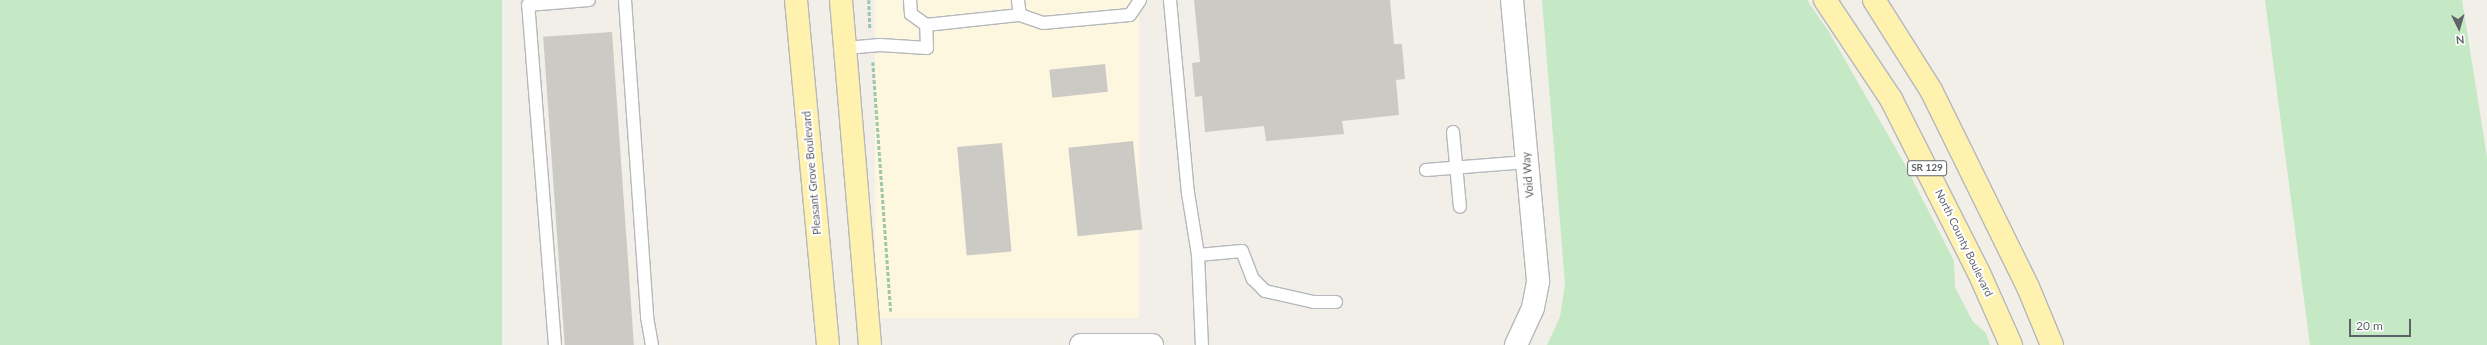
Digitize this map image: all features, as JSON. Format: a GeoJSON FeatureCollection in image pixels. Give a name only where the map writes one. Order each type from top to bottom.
{"type":"FeatureCollection","features":[{"type":"Feature","properties":{"kind":"main road","name":"Pleasant Grove Boulevard"},"geometry":{"type":"LineString","coordinates":[[796,0],[828,345]]}},
{"type":"Feature","properties":{"kind":"main road"},"geometry":{"type":"LineString","coordinates":[[842,0],[870,345]]}},
{"type":"Feature","properties":{"kind":"main road","name":"North County Boulevard"},"geometry":{"type":"LineString","coordinates":[[1825,0],[1891,99],[1976,266],[2011,345]]}},
{"type":"Feature","properties":{"kind":"main road"},"geometry":{"type":"LineString","coordinates":[[1874,0],[1930,90],[1999,226],[2052,345]]}},
{"type":"Feature","properties":{"kind":"street","name":"Void Way"},"geometry":{"type":"LineString","coordinates":[[1512,0],[1538,282],[1533,308],[1516,345]]}},
{"type":"Feature","properties":{"kind":"street"},"geometry":{"type":"LineString","coordinates":[[1081,345],[1152,345]]}},
{"type":"Feature","properties":{"kind":"lane"},"geometry":{"type":"LineString","coordinates":[[555,345],[528,5],[589,0]]}},
{"type":"Feature","properties":{"kind":"lane"},"geometry":{"type":"LineString","coordinates":[[625,0],[647,317],[652,345]]}},
{"type":"Feature","properties":{"kind":"lane"},"geometry":{"type":"LineString","coordinates":[[910,0],[911,14],[926,25],[1020,15],[1043,23],[1130,15],[1140,0]]}},
{"type":"Feature","properties":{"kind":"lane"},"geometry":{"type":"LineString","coordinates":[[1018,0],[1020,15]]}},
{"type":"Feature","properties":{"kind":"lane"},"geometry":{"type":"LineString","coordinates":[[1170,0],[1188,193],[1198,255],[1202,345]]}},
{"type":"Feature","properties":{"kind":"lane"},"geometry":{"type":"LineString","coordinates":[[846,48],[880,45],[927,48],[926,25]]}},
{"type":"Feature","properties":{"kind":"lane"},"geometry":{"type":"LineString","coordinates":[[1453,132],[1455,168],[1460,207]]}},
{"type":"Feature","properties":{"kind":"lane"},"geometry":{"type":"LineString","coordinates":[[1426,170],[1527,162]]}},
{"type":"Feature","properties":{"kind":"lane"},"geometry":{"type":"LineString","coordinates":[[1198,255],[1242,251],[1253,279],[1265,291],[1314,302],[1336,302]]}},
{"type":"Feature","properties":{"kind":"path"},"geometry":{"type":"LineString","coordinates":[[869,0],[869,23]]}},
{"type":"Feature","properties":{"kind":"path"},"geometry":{"type":"LineString","coordinates":[[874,76],[891,314]]}},
{"type":"Feature","properties":{"kind":"shaded area"},"geometry":{"type":"Polygon","coordinates":[[[875,0],[1139,0],[1139,318],[875,318],[875,0]]]}},
{"type":"Feature","properties":{"kind":"green space"},"geometry":{"type":"Polygon","coordinates":[[[0,0],[502,0],[502,345],[0,345],[0,0]]]}},
{"type":"Feature","properties":{"kind":"green space"},"geometry":{"type":"Polygon","coordinates":[[[1542,0],[1807,0],[1829,32],[1903,161],[1954,261],[1955,287],[1973,322],[1986,333],[1990,345],[1547,345],[1560,317],[1565,284],[1542,0]]]}},
{"type":"Feature","properties":{"kind":"green space"},"geometry":{"type":"Polygon","coordinates":[[[2265,0],[2462,0],[2487,157],[2487,345],[2310,345],[2265,0]]]}},
{"type":"Feature","properties":{"kind":"building"},"geometry":{"type":"Polygon","coordinates":[[[1194,0],[1390,0],[1394,44],[1402,44],[1405,79],[1396,80],[1399,115],[1342,121],[1344,134],[1266,141],[1264,126],[1205,132],[1202,96],[1195,97],[1192,63],[1200,62],[1194,0]]]}},
{"type":"Feature","properties":{"kind":"building"},"geometry":{"type":"Polygon","coordinates":[[[612,32],[634,345],[565,345],[543,37],[612,32]]]}},
{"type":"Feature","properties":{"kind":"building"},"geometry":{"type":"Polygon","coordinates":[[[1105,64],[1108,92],[1052,98],[1049,70],[1105,64]]]}},
{"type":"Feature","properties":{"kind":"building"},"geometry":{"type":"Polygon","coordinates":[[[1133,141],[1142,230],[1078,236],[1068,148],[1133,141]]]}},
{"type":"Feature","properties":{"kind":"building"},"geometry":{"type":"Polygon","coordinates":[[[1002,143],[1011,252],[967,256],[957,147],[1002,143]]]}}]}
